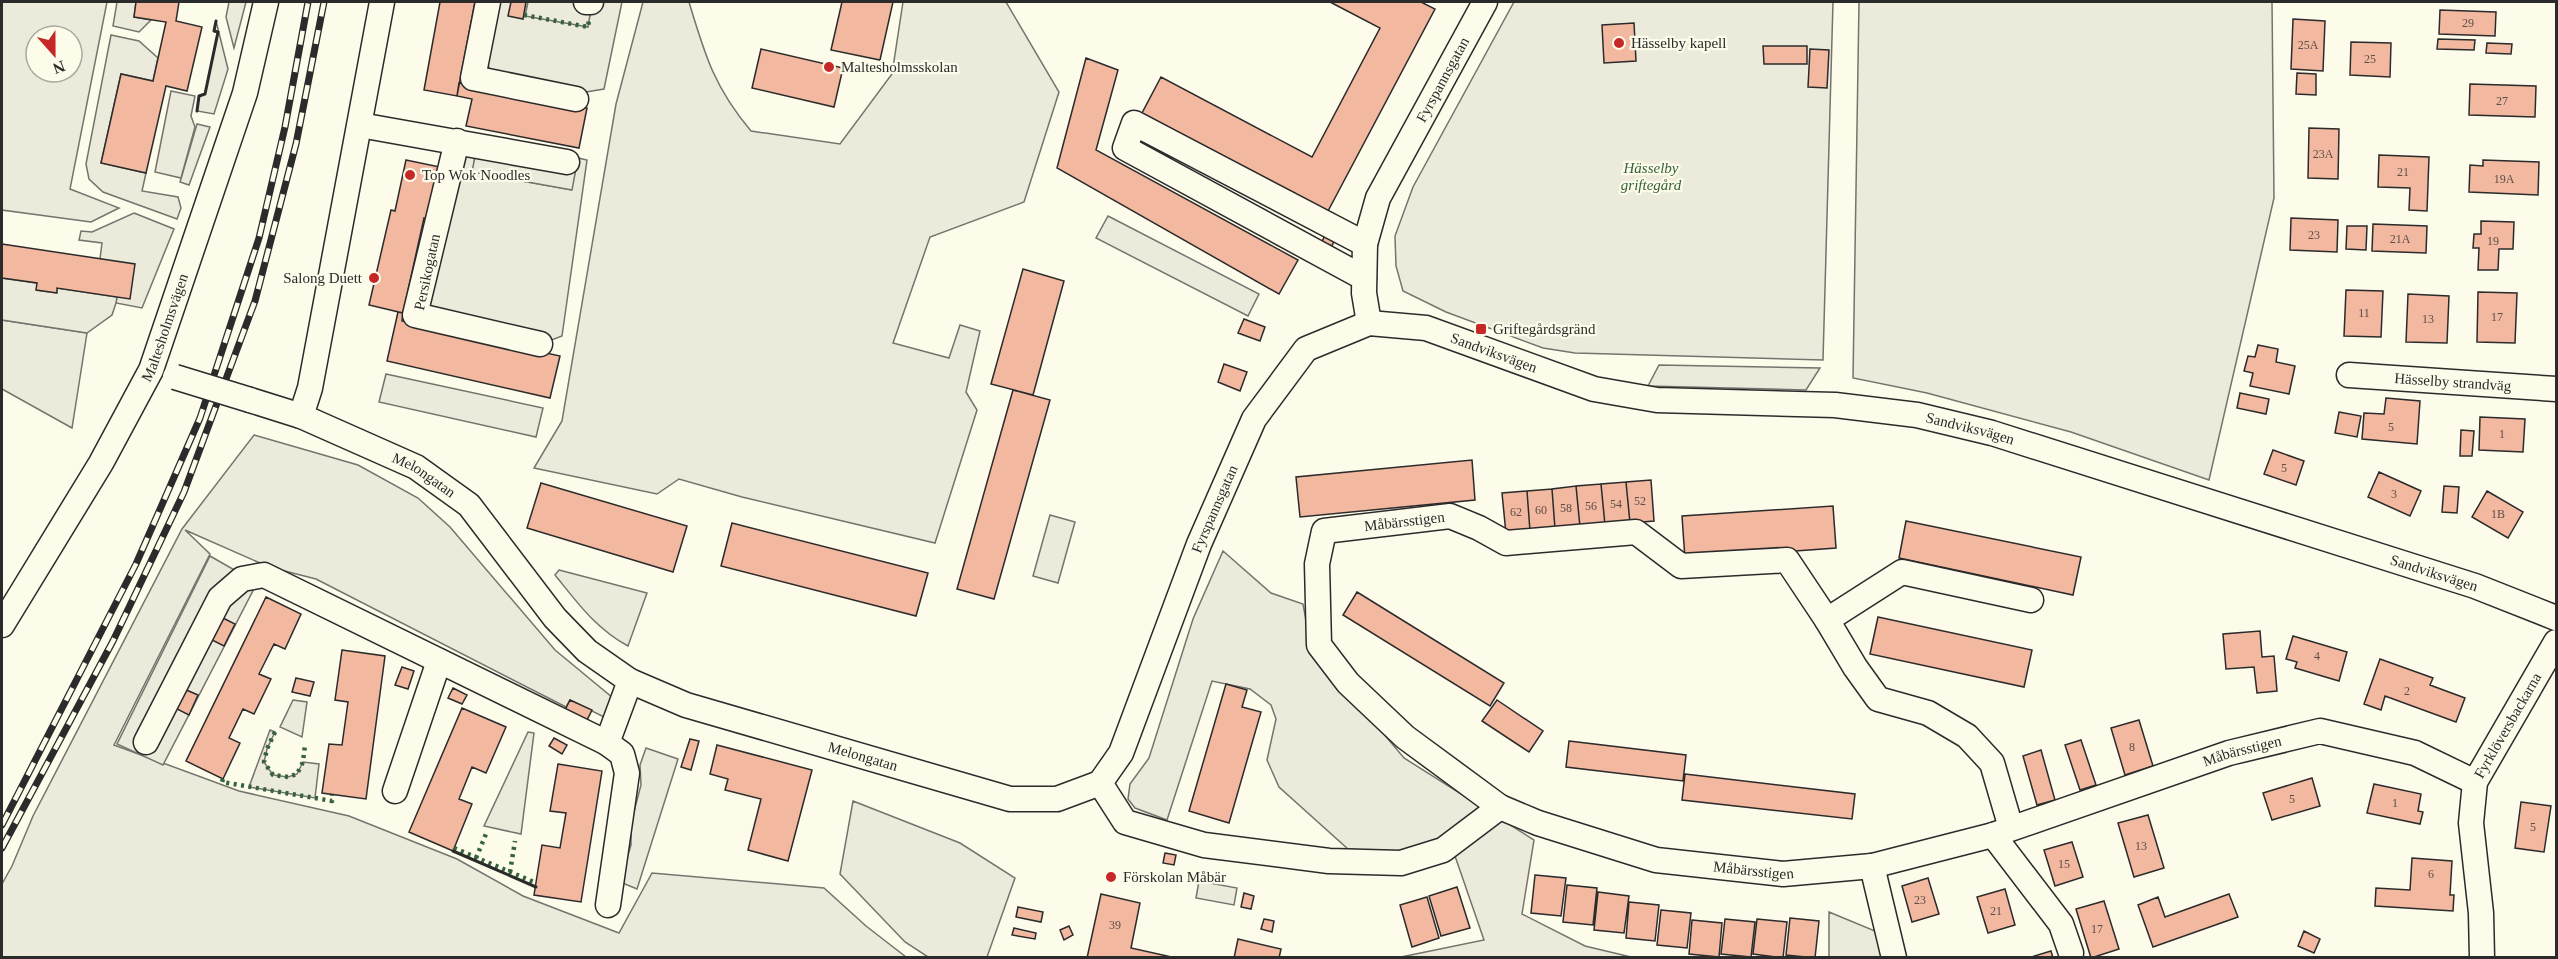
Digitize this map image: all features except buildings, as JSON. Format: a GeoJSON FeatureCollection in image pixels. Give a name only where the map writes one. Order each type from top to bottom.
{"type":"FeatureCollection","features":[{"type":"Feature","properties":{"kind":"street","name":"Maltesholmsvägen"},"geometry":{"type":"LineString","coordinates":[[2,625],[101,463],[151,369],[245,93],[266,2]]}},
{"type":"Feature","properties":{"kind":"street"},"geometry":{"type":"LineString","coordinates":[[301,416],[310,388],[382,2]]}},
{"type":"Feature","properties":{"kind":"street"},"geometry":{"type":"LineString","coordinates":[[488,2],[473,78],[576,99]]}},
{"type":"Feature","properties":{"kind":"street","name":"Fyrspannsgatan"},"geometry":{"type":"LineString","coordinates":[[1100,783],[1121,753],[1199,544],[1254,419],[1306,349],[1369,323],[1364,278],[1365,244],[1378,198],[1474,5]]}},
{"type":"Feature","properties":{"kind":"street"},"geometry":{"type":"LineString","coordinates":[[1364,278],[1125,148],[1134,123],[1365,244]]}},
{"type":"Feature","properties":{"kind":"street"},"geometry":{"type":"LineString","coordinates":[[360,125],[567,162]]}},
{"type":"Feature","properties":{"kind":"street","name":"Persikogatan"},"geometry":{"type":"LineString","coordinates":[[457,141],[415,315],[540,344]]}},
{"type":"Feature","properties":{"kind":"street","name":"Sandviksvägen"},"geometry":{"type":"LineString","coordinates":[[1369,323],[1426,328],[1603,391],[1677,401],[1835,405],[1917,414],[1992,433],[2475,586],[2556,618]]}},
{"type":"Feature","properties":{"kind":"street","name":"Melongatan"},"geometry":{"type":"LineString","coordinates":[[151,369],[301,416],[416,467],[469,505],[555,618],[587,651],[630,681],[686,705],[1010,799],[1057,799],[1100,783]]}},
{"type":"Feature","properties":{"kind":"street","name":"Hässelby strandväg"},"geometry":{"type":"LineString","coordinates":[[2349,375],[2556,389]]}},
{"type":"Feature","properties":{"kind":"street","name":"Måbärsstigen"},"geometry":{"type":"LineString","coordinates":[[2002,832],[1992,763],[1967,736],[1928,713],[1878,699],[1787,560],[1681,567],[1636,532],[1506,543],[1450,516],[1324,531],[1317,564],[1319,645],[1348,683],[1405,737],[1500,807],[1538,823],[1656,860],[1783,874],[1872,866],[2002,832],[2229,753],[2320,731],[2415,753],[2475,782]]}},
{"type":"Feature","properties":{"kind":"street"},"geometry":{"type":"LineString","coordinates":[[1827,621],[1902,572],[2031,600]]}},
{"type":"Feature","properties":{"kind":"street"},"geometry":{"type":"LineString","coordinates":[[146,742],[220,598],[242,579],[264,576],[607,743],[622,754],[627,773],[608,905]]}},
{"type":"Feature","properties":{"kind":"street","name":"Fyrklöversbackarna"},"geometry":{"type":"LineString","coordinates":[[2482,957],[2481,913],[2471,823],[2475,782],[2556,642]]}},
{"type":"Feature","properties":{"kind":"street"},"geometry":{"type":"LineString","coordinates":[[395,790],[439,661]]}},
{"type":"Feature","properties":{"kind":"street"},"geometry":{"type":"LineString","coordinates":[[607,743],[630,681]]}},
{"type":"Feature","properties":{"kind":"street"},"geometry":{"type":"LineString","coordinates":[[1100,783],[1125,822],[1204,845],[1329,861],[1401,863],[1443,850],[1500,807]]}},
{"type":"Feature","properties":{"kind":"street"},"geometry":{"type":"LineString","coordinates":[[2002,832],[2061,924],[2071,953]]}},
{"type":"Feature","properties":{"kind":"street"},"geometry":{"type":"LineString","coordinates":[[1872,866],[1894,957]]}},
{"type":"Feature","properties":{"kind":"green space"},"geometry":{"type":"Polygon","coordinates":[[[2,2],[107,2],[70,189],[119,208],[91,222],[2,210],[2,2]]]}},
{"type":"Feature","properties":{"kind":"green space"},"geometry":{"type":"Polygon","coordinates":[[[117,2],[136,2],[134,17],[151,20],[139,32],[113,26],[117,2]]]}},
{"type":"Feature","properties":{"kind":"green space"},"geometry":{"type":"Polygon","coordinates":[[[229,2],[246,2],[234,48],[226,17],[229,2]]]}},
{"type":"Feature","properties":{"kind":"green space"},"geometry":{"type":"Polygon","coordinates":[[[495,2],[528,2],[526,16],[588,27],[592,2],[622,2],[604,89],[574,94],[494,76],[486,59],[486,40],[495,2]]]}},
{"type":"Feature","properties":{"kind":"green space"},"geometry":{"type":"Polygon","coordinates":[[[643,2],[689,2],[700,38],[719,85],[751,131],[840,144],[892,74],[903,2],[1006,2],[1059,92],[1024,202],[930,237],[893,343],[949,358],[960,325],[980,331],[966,392],[977,410],[935,543],[742,497],[679,479],[657,494],[534,468],[562,421],[616,104],[643,2]]]}},
{"type":"Feature","properties":{"kind":"green space","name":"Hässelby griftegård"},"geometry":{"type":"Polygon","coordinates":[[[1514,2],[1833,2],[1823,360],[1575,353],[1543,348],[1446,312],[1403,291],[1396,266],[1395,236],[1413,187],[1514,2]]]}},
{"type":"Feature","properties":{"kind":"green space"},"geometry":{"type":"Polygon","coordinates":[[[1859,2],[2272,2],[2274,198],[2209,480],[2071,432],[1927,393],[1853,378],[1859,2]]]}},
{"type":"Feature","properties":{"kind":"green space"},"geometry":{"type":"Polygon","coordinates":[[[216,21],[228,69],[214,114],[197,111],[199,96],[205,94],[218,32],[214,31],[216,21]]]}},
{"type":"Feature","properties":{"kind":"green space"},"geometry":{"type":"Polygon","coordinates":[[[111,35],[139,41],[158,58],[153,81],[121,74],[101,163],[146,173],[142,191],[178,197],[181,208],[177,219],[103,192],[89,179],[86,164],[111,35]]]}},
{"type":"Feature","properties":{"kind":"green space"},"geometry":{"type":"Polygon","coordinates":[[[197,124],[210,127],[189,185],[180,182],[197,124]]]}},
{"type":"Feature","properties":{"kind":"green space"},"geometry":{"type":"Polygon","coordinates":[[[460,153],[475,156],[473,172],[571,190],[578,158],[587,160],[562,336],[549,341],[431,308],[427,294],[460,153]]]}},
{"type":"Feature","properties":{"kind":"green space"},"geometry":{"type":"Polygon","coordinates":[[[134,213],[174,229],[142,308],[116,303],[117,297],[100,259],[102,243],[79,240],[81,231],[92,232],[134,213]]]}},
{"type":"Feature","properties":{"kind":"green space"},"geometry":{"type":"Polygon","coordinates":[[[2,320],[87,333],[72,428],[2,389],[2,320]]]}},
{"type":"Feature","properties":{"kind":"green space"},"geometry":{"type":"Polygon","coordinates":[[[254,435],[358,465],[418,498],[450,527],[555,650],[613,698],[604,717],[570,700],[566,707],[316,579],[269,567],[185,530],[210,554],[114,745],[239,791],[349,816],[457,859],[523,896],[619,933],[652,873],[824,888],[866,926],[906,957],[2,958],[2,884],[33,816],[182,529],[254,435]]]}},
{"type":"Feature","properties":{"kind":"green space"},"geometry":{"type":"Polygon","coordinates":[[[1050,515],[1075,522],[1058,583],[1033,576],[1050,515]]]}},
{"type":"Feature","properties":{"kind":"green space"},"geometry":{"type":"Polygon","coordinates":[[[1223,551],[1271,593],[1303,604],[1311,648],[1404,758],[1534,840],[1522,914],[1585,946],[1631,957],[1401,957],[1484,940],[1455,856],[1348,849],[1279,787],[1267,760],[1276,719],[1271,705],[1250,689],[1212,681],[1167,820],[1135,808],[1128,799],[1130,784],[1149,758],[1193,619],[1223,551]]]}},
{"type":"Feature","properties":{"kind":"green space"},"geometry":{"type":"Polygon","coordinates":[[[559,570],[647,593],[628,646],[606,632],[588,614],[555,575],[559,570]]]}},
{"type":"Feature","properties":{"kind":"green space"},"geometry":{"type":"Polygon","coordinates":[[[293,700],[307,702],[302,737],[280,727],[293,700]]]}},
{"type":"Feature","properties":{"kind":"green space"},"geometry":{"type":"Polygon","coordinates":[[[270,730],[275,732],[264,762],[273,775],[288,777],[297,774],[303,762],[319,764],[315,798],[249,787],[270,730]]]}},
{"type":"Feature","properties":{"kind":"green space"},"geometry":{"type":"Polygon","coordinates":[[[528,732],[534,733],[521,834],[484,826],[528,732]]]}},
{"type":"Feature","properties":{"kind":"green space"},"geometry":{"type":"Polygon","coordinates":[[[853,801],[960,843],[1015,878],[987,957],[928,957],[905,942],[840,874],[853,801]]]}},
{"type":"Feature","properties":{"kind":"green space"},"geometry":{"type":"Polygon","coordinates":[[[1829,912],[1875,931],[1884,958],[1829,958],[1829,912]]]}},
{"type":"Feature","properties":{"kind":"shaded area"},"geometry":{"type":"Polygon","coordinates":[[[528,2],[592,2],[588,27],[525,16],[528,2]]]}},
{"type":"Feature","properties":{"kind":"shaded area"},"geometry":{"type":"Polygon","coordinates":[[[171,91],[195,96],[191,116],[195,127],[181,178],[155,172],[171,91]]]}},
{"type":"Feature","properties":{"kind":"shaded area"},"geometry":{"type":"Polygon","coordinates":[[[478,141],[578,158],[572,190],[472,172],[478,141]]]}},
{"type":"Feature","properties":{"kind":"shaded area"},"geometry":{"type":"Polygon","coordinates":[[[1108,216],[1259,294],[1248,316],[1096,238],[1108,216]]]}},
{"type":"Feature","properties":{"kind":"shaded area"},"geometry":{"type":"Polygon","coordinates":[[[2,278],[37,283],[37,290],[56,293],[57,288],[117,297],[116,303],[112,315],[87,333],[2,320],[2,278]]]}},
{"type":"Feature","properties":{"kind":"shaded area"},"geometry":{"type":"Polygon","coordinates":[[[1659,365],[1820,368],[1806,390],[1648,386],[1659,365]]]}},
{"type":"Feature","properties":{"kind":"shaded area"},"geometry":{"type":"Polygon","coordinates":[[[386,374],[543,408],[536,437],[379,402],[386,374]]]}},
{"type":"Feature","properties":{"kind":"shaded area"},"geometry":{"type":"Polygon","coordinates":[[[210,556],[257,583],[163,765],[117,744],[210,556]]]}},
{"type":"Feature","properties":{"kind":"shaded area"},"geometry":{"type":"Polygon","coordinates":[[[646,748],[678,759],[637,889],[620,882],[631,845],[631,823],[641,785],[640,765],[646,748]]]}},
{"type":"Feature","properties":{"kind":"shaded area"},"geometry":{"type":"Polygon","coordinates":[[[1199,881],[1237,888],[1234,905],[1196,898],[1199,881]]]}},
{"type":"Feature","properties":{"kind":"railway"},"geometry":{"type":"LineString","coordinates":[[2,825],[136,564],[200,418],[259,238],[285,127],[308,2]]}},
{"type":"Feature","properties":{"kind":"railway"},"geometry":{"type":"LineString","coordinates":[[2,848],[113,641],[184,492],[255,301],[296,144],[324,2]]}},
{"type":"Feature","properties":{"kind":"hedge"},"geometry":{"type":"LineString","coordinates":[[524,15],[588,27],[589,20]]}},
{"type":"Feature","properties":{"kind":"hedge"},"geometry":{"type":"LineString","coordinates":[[275,732],[264,762],[273,775],[288,777],[297,774],[303,762],[305,745]]}},
{"type":"Feature","properties":{"kind":"hedge"},"geometry":{"type":"LineString","coordinates":[[223,779],[222,782],[332,801],[332,795]]}},
{"type":"Feature","properties":{"kind":"hedge"},"geometry":{"type":"LineString","coordinates":[[476,858],[486,834]]}},
{"type":"Feature","properties":{"kind":"hedge"},"geometry":{"type":"LineString","coordinates":[[510,872],[515,841]]}},
{"type":"Feature","properties":{"kind":"hedge"},"geometry":{"type":"LineString","coordinates":[[454,848],[536,883]]}},
{"type":"Feature","properties":{"kind":"wall"},"geometry":{"type":"LineString","coordinates":[[197,111],[199,96],[205,94],[218,32],[214,31],[216,21]]}},
{"type":"Feature","properties":{"kind":"wall"},"geometry":{"type":"LineString","coordinates":[[453,851],[536,887]]}},
{"type":"Feature","properties":{"kind":"place","name":"Hässelby kapell"},"geometry":{"type":"Point","coordinates":[1619,43]}},
{"type":"Feature","properties":{"kind":"place","name":"Maltesholmsskolan"},"geometry":{"type":"Point","coordinates":[829,67]}},
{"type":"Feature","properties":{"kind":"place","name":"Top Wok Noodles"},"geometry":{"type":"Point","coordinates":[410,175]}},
{"type":"Feature","properties":{"kind":"place","name":"Salong Duett"},"geometry":{"type":"Point","coordinates":[374,278]}},
{"type":"Feature","properties":{"kind":"place","name":"Griftegårdsgränd"},"geometry":{"type":"Point","coordinates":[1481,329]}},
{"type":"Feature","properties":{"kind":"place","name":"Förskolan Måbär"},"geometry":{"type":"Point","coordinates":[1111,877]}}]}
